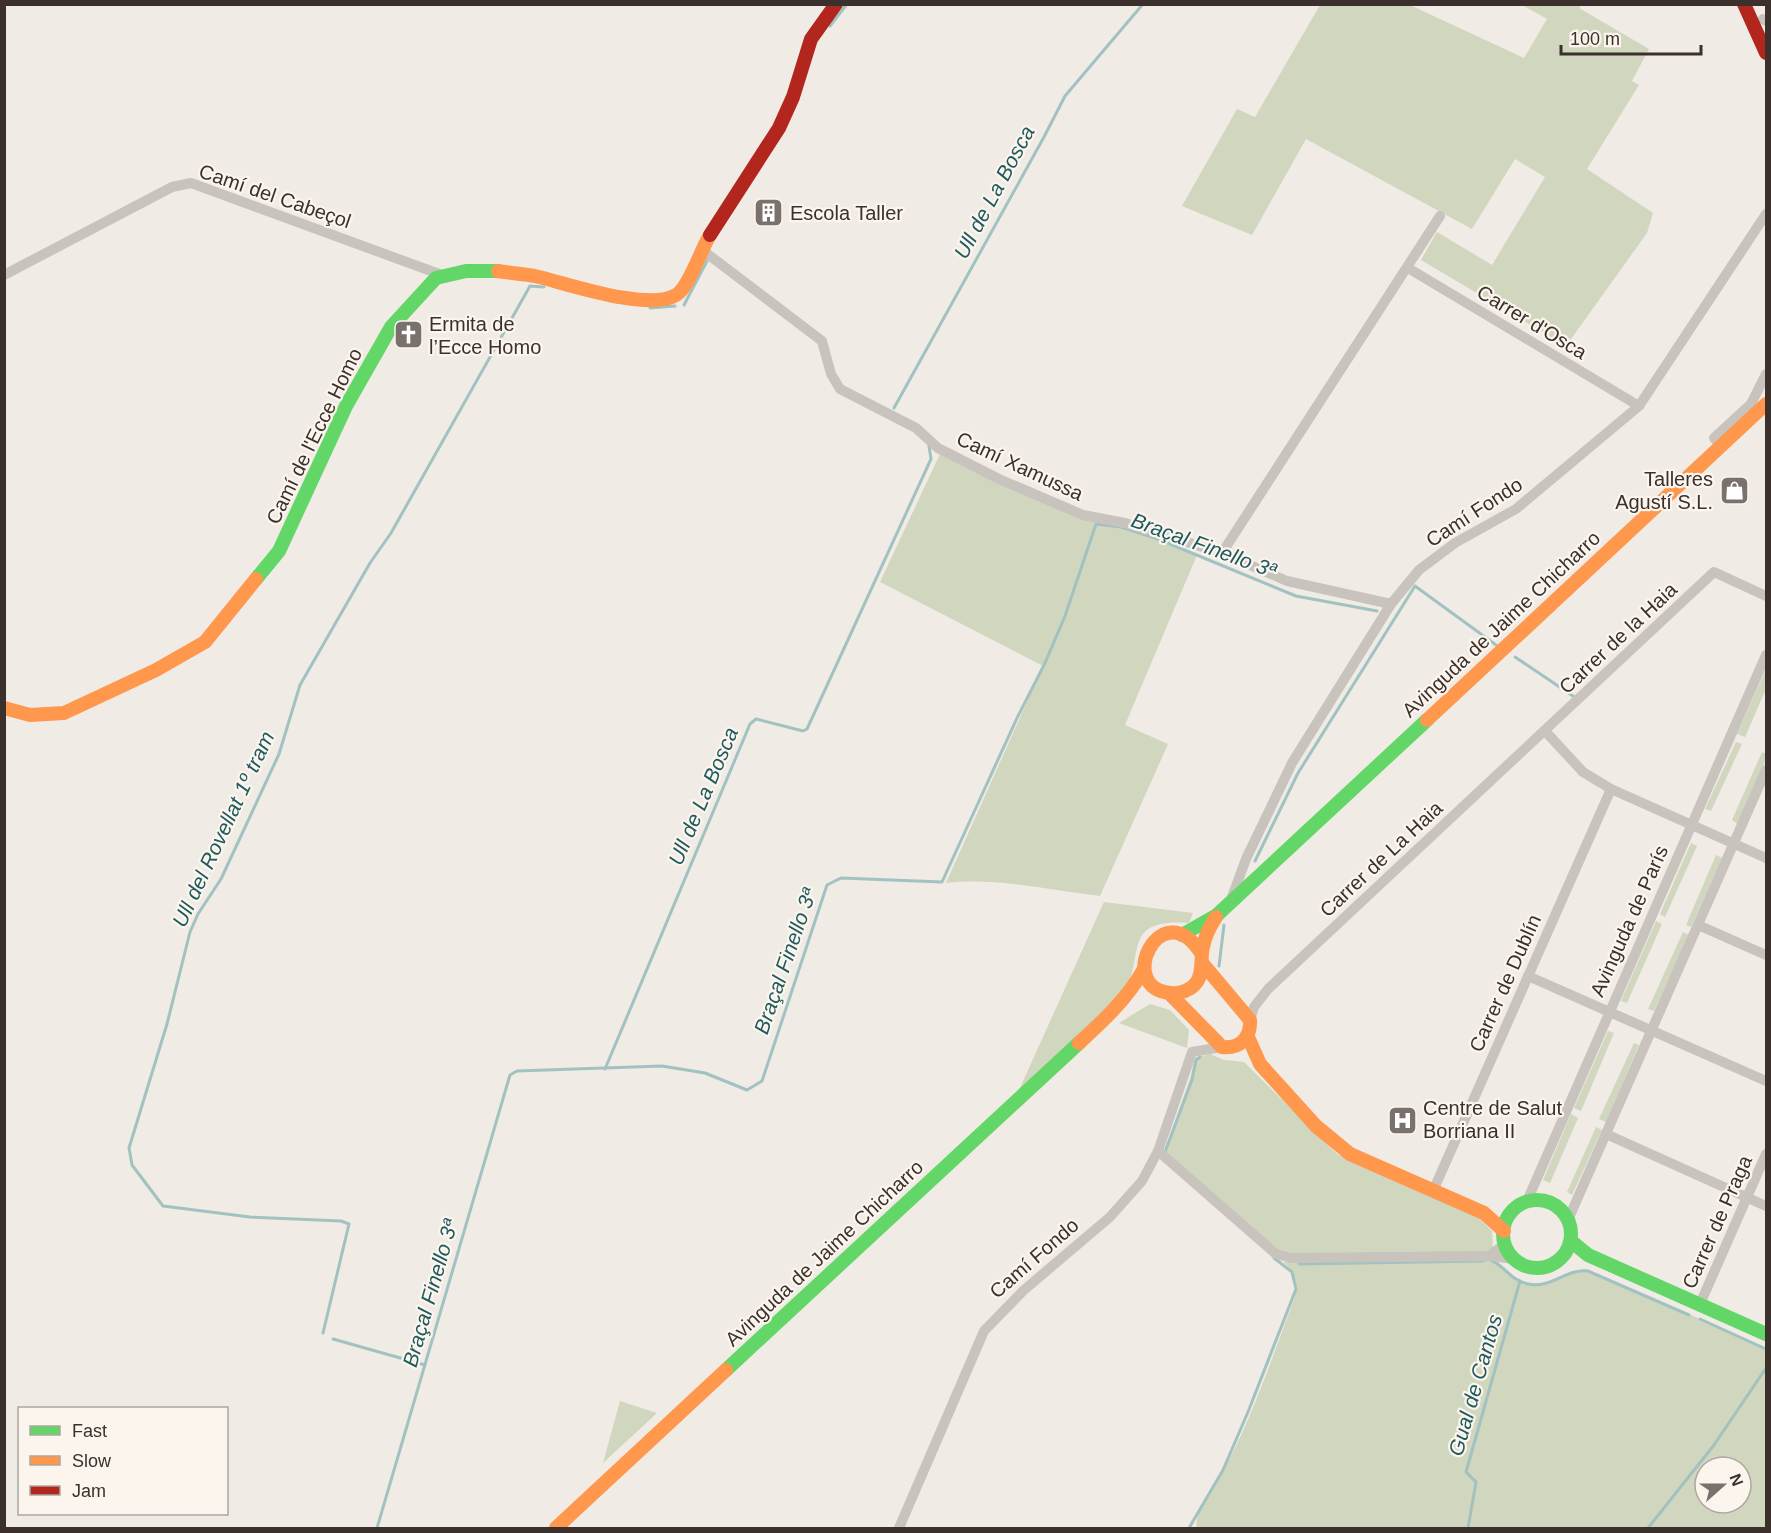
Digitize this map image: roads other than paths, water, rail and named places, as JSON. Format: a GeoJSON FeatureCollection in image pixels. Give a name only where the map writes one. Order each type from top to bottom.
{"type":"FeatureCollection","features":[{"type":"Feature","properties":{"kind":"street"},"geometry":{"type":"LineString","coordinates":[[442,275],[466,271],[496,271],[533,276],[614,296],[653,300],[675,296],[683,289],[701,249],[778,129],[793,97],[811,39],[836,4]]}},
{"type":"Feature","properties":{"kind":"street"},"geometry":{"type":"LineString","coordinates":[[1744,4],[1767,52]]}},
{"type":"Feature","properties":{"kind":"street"},"geometry":{"type":"LineString","coordinates":[[1756,4],[1766,22]]}},
{"type":"Feature","properties":{"kind":"street","name":"Camí del Cabeçol"},"geometry":{"type":"LineString","coordinates":[[4,275],[172,187],[191,183],[442,275]]}},
{"type":"Feature","properties":{"kind":"street","name":"Camí Fondo"},"geometry":{"type":"LineString","coordinates":[[1228,904],[1246,859],[1292,763],[1392,604],[1419,570],[1455,543],[1516,509],[1639,406],[1767,214]]}},
{"type":"Feature","properties":{"kind":"street"},"geometry":{"type":"LineString","coordinates":[[1222,553],[1440,216]]}},
{"type":"Feature","properties":{"kind":"street","name":"Camí Xamussa"},"geometry":{"type":"LineString","coordinates":[[701,249],[822,341],[831,375],[840,389],[916,428],[938,448],[999,479],[1083,515],[1125,523],[1222,553],[1287,581],[1392,604]]}},
{"type":"Feature","properties":{"kind":"street","name":"Carrer d'Osca"},"geometry":{"type":"LineString","coordinates":[[1408,268],[1639,406]]}},
{"type":"Feature","properties":{"kind":"street","name":"Camí de l'Ecce Homo"},"geometry":{"type":"LineString","coordinates":[[4,708],[30,715],[64,713],[156,670],[206,642],[279,551],[346,406],[391,327],[442,275]]}},
{"type":"Feature","properties":{"kind":"street"},"geometry":{"type":"LineString","coordinates":[[1721,446],[1714,438],[1751,404],[1767,374]]}},
{"type":"Feature","properties":{"kind":"street","name":"Avinguda de Jaime Chicharro"},"geometry":{"type":"LineString","coordinates":[[1217,915],[1767,404]]}},
{"type":"Feature","properties":{"kind":"street","name":"Carrer de la Haia"},"geometry":{"type":"LineString","coordinates":[[1545,731],[1714,572],[1767,596]]}},
{"type":"Feature","properties":{"kind":"street","name":"Avinguda de París"},"geometry":{"type":"LineString","coordinates":[[1527,1201],[1767,655]]}},
{"type":"Feature","properties":{"kind":"street"},"geometry":{"type":"LineString","coordinates":[[1545,731],[1583,772],[1611,789],[1767,858]]}},
{"type":"Feature","properties":{"kind":"street","name":"Carrer de La Haia"},"geometry":{"type":"LineString","coordinates":[[1250,1020],[1254,1007],[1268,990],[1545,731]]}},
{"type":"Feature","properties":{"kind":"street"},"geometry":{"type":"LineString","coordinates":[[1568,1220],[1767,770]]}},
{"type":"Feature","properties":{"kind":"street","name":"Carrer de Dublín"},"geometry":{"type":"LineString","coordinates":[[1433,1191],[1611,789]]}},
{"type":"Feature","properties":{"kind":"street"},"geometry":{"type":"LineString","coordinates":[[1182,934],[1217,915]]}},
{"type":"Feature","properties":{"kind":"street"},"geometry":{"type":"LineString","coordinates":[[1119,1006],[1143,994],[1190,988],[1199,978],[1208,931],[1217,915]]}},
{"type":"Feature","properties":{"kind":"street"},"geometry":{"type":"LineString","coordinates":[[1698,925],[1767,955]]}},
{"type":"Feature","properties":{"kind":"street"},"geometry":{"type":"LineString","coordinates":[[1260,1064],[1227,1047],[1165,991],[1150,981],[1144,969],[1144,956],[1156,939],[1168,933],[1182,934],[1194,942],[1202,959],[1250,1020],[1248,1037],[1260,1064],[1316,1126],[1350,1154],[1484,1213],[1509,1214],[1527,1201],[1546,1201],[1563,1211],[1568,1220],[1571,1241],[1561,1258]]}},
{"type":"Feature","properties":{"kind":"street"},"geometry":{"type":"LineString","coordinates":[[1119,1006],[1132,992],[1144,969]]}},
{"type":"Feature","properties":{"kind":"street"},"geometry":{"type":"LineString","coordinates":[[1528,976],[1767,1081]]}},
{"type":"Feature","properties":{"kind":"street","name":"Avinguda de Jaime Chicharro"},"geometry":{"type":"LineString","coordinates":[[556,1528],[1119,1006]]}},
{"type":"Feature","properties":{"kind":"street"},"geometry":{"type":"LineString","coordinates":[[1227,1047],[1244,1042],[1248,1037]]}},
{"type":"Feature","properties":{"kind":"street","name":"Camí Fondo"},"geometry":{"type":"LineString","coordinates":[[898,1528],[984,1331],[1024,1290],[1110,1217],[1142,1181],[1158,1151],[1192,1052],[1227,1047]]}},
{"type":"Feature","properties":{"kind":"street"},"geometry":{"type":"LineString","coordinates":[[1606,1134],[1767,1206]]}},
{"type":"Feature","properties":{"kind":"street"},"geometry":{"type":"LineString","coordinates":[[1158,1151],[1276,1254],[1303,1258],[1489,1256],[1515,1259],[1524,1265],[1544,1267],[1561,1258],[1588,1256]]}},
{"type":"Feature","properties":{"kind":"street","name":"Carrer de Praga"},"geometry":{"type":"LineString","coordinates":[[1700,1305],[1767,1154]]}},
{"type":"Feature","properties":{"kind":"street"},"geometry":{"type":"LineString","coordinates":[[1484,1213],[1504,1238],[1515,1259]]}},
{"type":"Feature","properties":{"kind":"street"},"geometry":{"type":"LineString","coordinates":[[1489,1256],[1504,1238],[1509,1214]]}},
{"type":"Feature","properties":{"kind":"street"},"geometry":{"type":"LineString","coordinates":[[1571,1241],[1588,1256],[1767,1334]]}},
{"type":"Feature","properties":{"kind":"waterway","name":"Ull del Rovellat 1º tram"},"geometry":{"type":"LineString","coordinates":[[830,26],[847,4]]}},
{"type":"Feature","properties":{"kind":"waterway","name":"Ull de La Bosca"},"geometry":{"type":"LineString","coordinates":[[894,408],[1065,96],[1143,4]]}},
{"type":"Feature","properties":{"kind":"waterway","name":"Ull del Rovellat 1º tram"},"geometry":{"type":"LineString","coordinates":[[684,305],[708,259]]}},
{"type":"Feature","properties":{"kind":"waterway","name":"Ull del Rovellat 1º tram"},"geometry":{"type":"LineString","coordinates":[[323,1333],[349,1224],[341,1221],[250,1217],[163,1206],[132,1165],[129,1148],[167,1024],[190,932],[198,914],[221,879],[279,754],[300,685],[370,563],[391,533],[530,286],[544,287]]}},
{"type":"Feature","properties":{"kind":"waterway","name":"Ull del Rovellat 1º tram"},"geometry":{"type":"LineString","coordinates":[[650,308],[675,306]]}},
{"type":"Feature","properties":{"kind":"waterway","name":"Ull de La Bosca"},"geometry":{"type":"LineString","coordinates":[[605,1069],[750,724],[756,719],[803,731],[807,729],[931,459],[929,446]]}},
{"type":"Feature","properties":{"kind":"waterway","name":"Braçal Finello 3ª"},"geometry":{"type":"LineString","coordinates":[[377,1528],[510,1075],[517,1071],[662,1066],[705,1073],[747,1090],[762,1081],[827,885],[841,878],[942,882],[1017,718],[1045,663],[1065,616],[1096,524],[1121,527],[1158,539],[1296,596],[1377,611]]}},
{"type":"Feature","properties":{"kind":"waterway"},"geometry":{"type":"LineString","coordinates":[[1255,861],[1298,773],[1415,586],[1496,645]]}},
{"type":"Feature","properties":{"kind":"waterway"},"geometry":{"type":"LineString","coordinates":[[1515,657],[1573,696]]}},
{"type":"Feature","properties":{"kind":"waterway"},"geometry":{"type":"LineString","coordinates":[[1219,966],[1224,925]]}},
{"type":"Feature","properties":{"kind":"waterway"},"geometry":{"type":"LineString","coordinates":[[1165,1152],[1192,1080],[1196,1060],[1200,1057]]}},
{"type":"Feature","properties":{"kind":"waterway"},"geometry":{"type":"LineString","coordinates":[[1189,1528],[1223,1470],[1296,1289],[1292,1272],[1274,1258]]}},
{"type":"Feature","properties":{"kind":"waterway"},"geometry":{"type":"LineString","coordinates":[[1299,1264],[1483,1261]]}},
{"type":"Feature","properties":{"kind":"waterway"},"geometry":{"type":"LineString","coordinates":[[1492,1261],[1522,1282],[1536,1285],[1573,1272],[1588,1271],[1689,1315]]}},
{"type":"Feature","properties":{"kind":"waterway","name":"Gual de Cantos"},"geometry":{"type":"LineString","coordinates":[[1468,1528],[1476,1482],[1466,1472],[1520,1281]]}},
{"type":"Feature","properties":{"kind":"waterway"},"geometry":{"type":"LineString","coordinates":[[1700,1319],[1766,1349]]}},
{"type":"Feature","properties":{"kind":"waterway","name":"Ull del Rovellat 1º tram"},"geometry":{"type":"LineString","coordinates":[[333,1339],[425,1365]]}},
{"type":"Feature","properties":{"kind":"waterway"},"geometry":{"type":"LineString","coordinates":[[1648,1528],[1714,1445],[1766,1368]]}},
{"type":"Feature","properties":{"kind":"place","name":"Escola Taller"},"geometry":{"type":"Point","coordinates":[769,213]}},
{"type":"Feature","properties":{"kind":"place","name":"Ermita de l’Ecce Homo"},"geometry":{"type":"Point","coordinates":[408,335]}},
{"type":"Feature","properties":{"kind":"place","name":"Talleres Agustí S.L."},"geometry":{"type":"Point","coordinates":[1734,491]}},
{"type":"Feature","properties":{"kind":"place","name":"Centre de Salut Borriana II"},"geometry":{"type":"Point","coordinates":[1402,1120]}}]}
